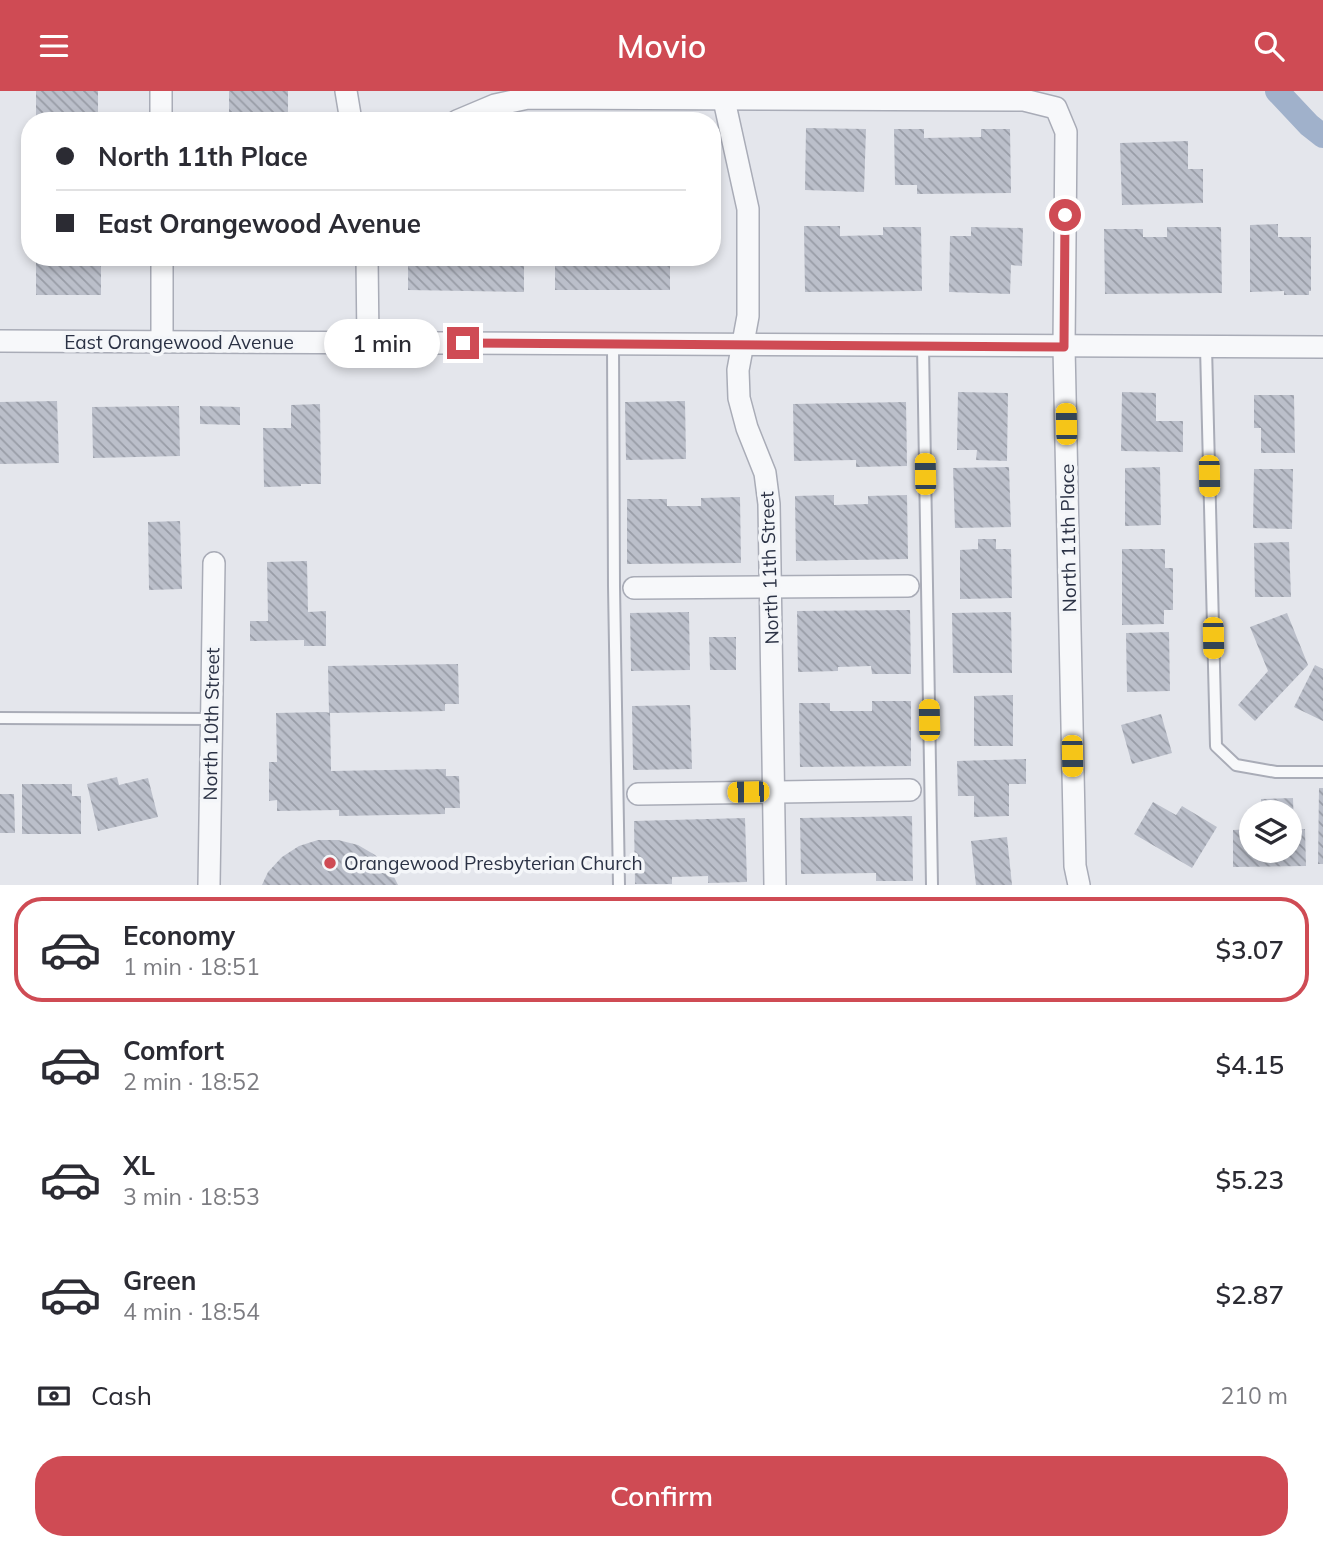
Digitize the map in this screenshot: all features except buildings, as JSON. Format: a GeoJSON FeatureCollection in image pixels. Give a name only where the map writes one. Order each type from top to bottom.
{"type":"FeatureCollection","features":[{"type":"Feature","properties":{"kind":"street"},"geometry":{"type":"LineString","coordinates":[[161,91],[161,112]]}},
{"type":"Feature","properties":{"kind":"street"},"geometry":{"type":"LineString","coordinates":[[346,91],[350,112]]}},
{"type":"Feature","properties":{"kind":"street"},"geometry":{"type":"LineString","coordinates":[[478,112],[495,105],[528,98],[723,95]]}},
{"type":"Feature","properties":{"kind":"street","name":"North 11th Place"},"geometry":{"type":"LineString","coordinates":[[723,95],[1024,100],[1056,108],[1066,132],[1064,347],[1075,866],[1079,885]]}},
{"type":"Feature","properties":{"kind":"street","name":"North 11th Street"},"geometry":{"type":"LineString","coordinates":[[723,95],[748,209],[747,316],[738,370],[739,398],[747,428],[765,473],[769,504],[775,885]]}},
{"type":"Feature","properties":{"kind":"street"},"geometry":{"type":"LineString","coordinates":[[162,266],[162,342]]}},
{"type":"Feature","properties":{"kind":"street"},"geometry":{"type":"LineString","coordinates":[[367,266],[368,343]]}},
{"type":"Feature","properties":{"kind":"street","name":"East Orangewood Avenue"},"geometry":{"type":"LineString","coordinates":[[0,341],[1323,347]]}},
{"type":"Feature","properties":{"kind":"street","name":"North 10th Street"},"geometry":{"type":"LineString","coordinates":[[209,885],[215,563]]}},
{"type":"Feature","properties":{"kind":"street"},"geometry":{"type":"LineString","coordinates":[[634,588],[908,586]]}},
{"type":"Feature","properties":{"kind":"street"},"geometry":{"type":"LineString","coordinates":[[638,794],[911,790]]}},
{"type":"Feature","properties":{"kind":"lane"},"geometry":{"type":"LineString","coordinates":[[613,344],[619,885]]}},
{"type":"Feature","properties":{"kind":"lane"},"geometry":{"type":"LineString","coordinates":[[923,346],[932,885]]}},
{"type":"Feature","properties":{"kind":"lane"},"geometry":{"type":"LineString","coordinates":[[1206,347],[1216,746],[1236,765],[1276,772],[1323,772]]}},
{"type":"Feature","properties":{"kind":"lane"},"geometry":{"type":"LineString","coordinates":[[0,718],[211,719]]}},
{"type":"Feature","properties":{"kind":"waterway"},"geometry":{"type":"LineString","coordinates":[[1277,91],[1323,136]]}},
{"type":"Feature","properties":{"kind":"place","name":"Orangewood Presbyterian Church"},"geometry":{"type":"Point","coordinates":[330,863]}},
{"type":"Feature","properties":{"kind":"route"},"geometry":{"type":"LineString","coordinates":[[463,343],[1064,347],[1065,215]]}}]}
